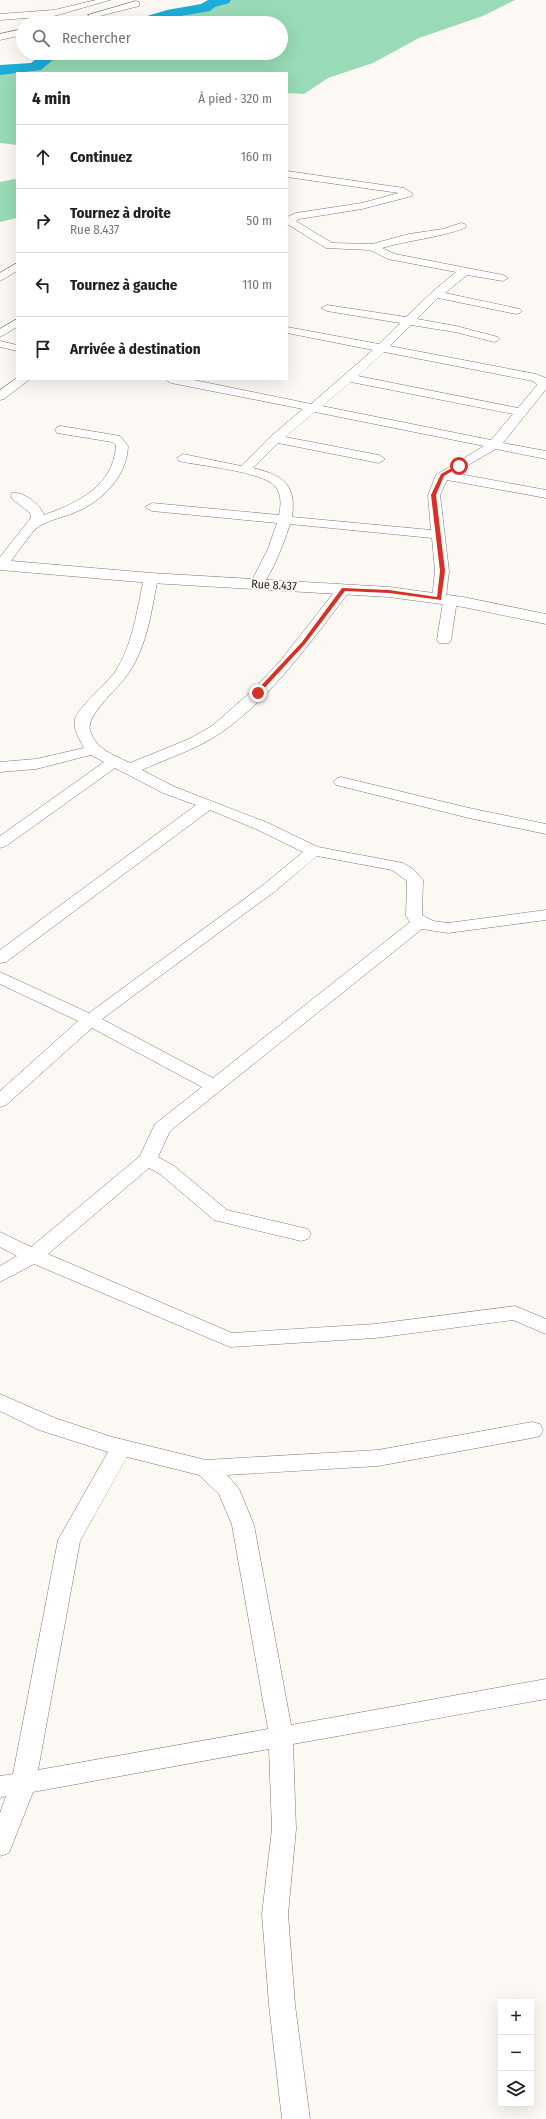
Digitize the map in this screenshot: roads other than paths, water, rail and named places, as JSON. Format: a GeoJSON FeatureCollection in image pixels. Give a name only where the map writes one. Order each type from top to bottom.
{"type":"FeatureCollection","features":[{"type":"Feature","properties":{"kind":"main road","name":"Rue 8.437"},"geometry":{"type":"LineString","coordinates":[[1,565],[151,578],[389,592],[444,599],[546,619]]}},
{"type":"Feature","properties":{"kind":"street"},"geometry":{"type":"LineString","coordinates":[[0,17],[54,13],[106,0]]}},
{"type":"Feature","properties":{"kind":"street"},"geometry":{"type":"LineString","coordinates":[[90,16],[136,4]]}},
{"type":"Feature","properties":{"kind":"street"},"geometry":{"type":"LineString","coordinates":[[0,37],[16,34]]}},
{"type":"Feature","properties":{"kind":"street"},"geometry":{"type":"LineString","coordinates":[[288,174],[397,190],[408,194],[362,206],[296,216],[288,221],[330,246],[372,248],[409,238],[445,232],[461,226]]}},
{"type":"Feature","properties":{"kind":"street"},"geometry":{"type":"LineString","coordinates":[[372,248],[392,256],[503,278]]}},
{"type":"Feature","properties":{"kind":"street"},"geometry":{"type":"LineString","coordinates":[[0,278],[16,266]]}},
{"type":"Feature","properties":{"kind":"street"},"geometry":{"type":"LineString","coordinates":[[244,470],[275,439],[312,407],[350,378],[436,294],[465,271]]}},
{"type":"Feature","properties":{"kind":"street"},"geometry":{"type":"LineString","coordinates":[[436,294],[516,311]]}},
{"type":"Feature","properties":{"kind":"street"},"geometry":{"type":"LineString","coordinates":[[327,308],[456,329],[494,339]]}},
{"type":"Feature","properties":{"kind":"street"},"geometry":{"type":"LineString","coordinates":[[0,334],[16,323]]}},
{"type":"Feature","properties":{"kind":"street"},"geometry":{"type":"LineString","coordinates":[[288,330],[536,378],[542,381],[543,385],[501,438],[494,444],[442,475],[434,495],[444,599],[444,640]]}},
{"type":"Feature","properties":{"kind":"street"},"geometry":{"type":"LineString","coordinates":[[0,344],[16,348]]}},
{"type":"Feature","properties":{"kind":"street"},"geometry":{"type":"LineString","coordinates":[[350,378],[522,412]]}},
{"type":"Feature","properties":{"kind":"street"},"geometry":{"type":"LineString","coordinates":[[0,396],[23,380]]}},
{"type":"Feature","properties":{"kind":"street"},"geometry":{"type":"LineString","coordinates":[[176,380],[546,455]]}},
{"type":"Feature","properties":{"kind":"street"},"geometry":{"type":"LineString","coordinates":[[34,524],[69,511],[103,491],[110,481],[121,454],[122,446],[116,439],[61,430]]}},
{"type":"Feature","properties":{"kind":"street"},"geometry":{"type":"LineString","coordinates":[[275,439],[379,459]]}},
{"type":"Feature","properties":{"kind":"street"},"geometry":{"type":"LineString","coordinates":[[183,458],[268,476],[280,484],[284,489],[286,504],[285,521],[276,545],[257,584]]}},
{"type":"Feature","properties":{"kind":"street"},"geometry":{"type":"LineString","coordinates":[[442,475],[546,494]]}},
{"type":"Feature","properties":{"kind":"street"},"geometry":{"type":"LineString","coordinates":[[1,565],[38,518],[36,511],[17,496]]}},
{"type":"Feature","properties":{"kind":"street"},"geometry":{"type":"LineString","coordinates":[[152,508],[438,535]]}},
{"type":"Feature","properties":{"kind":"street"},"geometry":{"type":"LineString","coordinates":[[151,578],[137,642],[128,662],[120,675],[83,718],[82,729],[93,750],[169,790],[262,826],[314,851],[390,865],[407,872],[415,880],[414,916],[420,922],[430,926],[448,928],[546,914]]}},
{"type":"Feature","properties":{"kind":"street"},"geometry":{"type":"LineString","coordinates":[[130,769],[194,742],[217,730],[258,693],[286,663],[344,589]]}},
{"type":"Feature","properties":{"kind":"street"},"geometry":{"type":"LineString","coordinates":[[0,767],[36,764],[93,750]]}},
{"type":"Feature","properties":{"kind":"street"},"geometry":{"type":"LineString","coordinates":[[0,843],[115,761]]}},
{"type":"Feature","properties":{"kind":"street"},"geometry":{"type":"LineString","coordinates":[[341,782],[469,813],[546,829]]}},
{"type":"Feature","properties":{"kind":"street"},"geometry":{"type":"LineString","coordinates":[[0,958],[208,804]]}},
{"type":"Feature","properties":{"kind":"street"},"geometry":{"type":"LineString","coordinates":[[0,1102],[90,1020],[268,889],[314,851]]}},
{"type":"Feature","properties":{"kind":"street"},"geometry":{"type":"LineString","coordinates":[[0,1275],[34,1256],[148,1159],[162,1128],[420,922]]}},
{"type":"Feature","properties":{"kind":"street"},"geometry":{"type":"LineString","coordinates":[[0,977],[90,1020],[215,1086]]}},
{"type":"Feature","properties":{"kind":"street"},"geometry":{"type":"LineString","coordinates":[[148,1159],[167,1170],[221,1215],[301,1234]]}},
{"type":"Feature","properties":{"kind":"street"},"geometry":{"type":"LineString","coordinates":[[0,1239],[34,1256],[230,1340],[375,1331],[515,1312],[546,1327]]}},
{"type":"Feature","properties":{"kind":"street"},"geometry":{"type":"LineString","coordinates":[[0,1402],[47,1424],[122,1447],[206,1468],[378,1458],[532,1430]]}},
{"type":"Feature","properties":{"kind":"street"},"geometry":{"type":"LineString","coordinates":[[0,1845],[12,1786],[69,1540],[122,1447]]}},
{"type":"Feature","properties":{"kind":"street"},"geometry":{"type":"LineString","coordinates":[[206,1468],[228,1489],[243,1525],[281,1736],[284,1829],[275,1914],[282,2005],[296,2119]]}},
{"type":"Feature","properties":{"kind":"street"},"geometry":{"type":"LineString","coordinates":[[12,1786],[546,1689]]}},
{"type":"Feature","properties":{"kind":"waterway"},"geometry":{"type":"LineString","coordinates":[[161,16],[205,8],[210,4],[224,0]]}},
{"type":"Feature","properties":{"kind":"waterway"},"geometry":{"type":"LineString","coordinates":[[0,70],[35,67],[44,60]]}}]}
